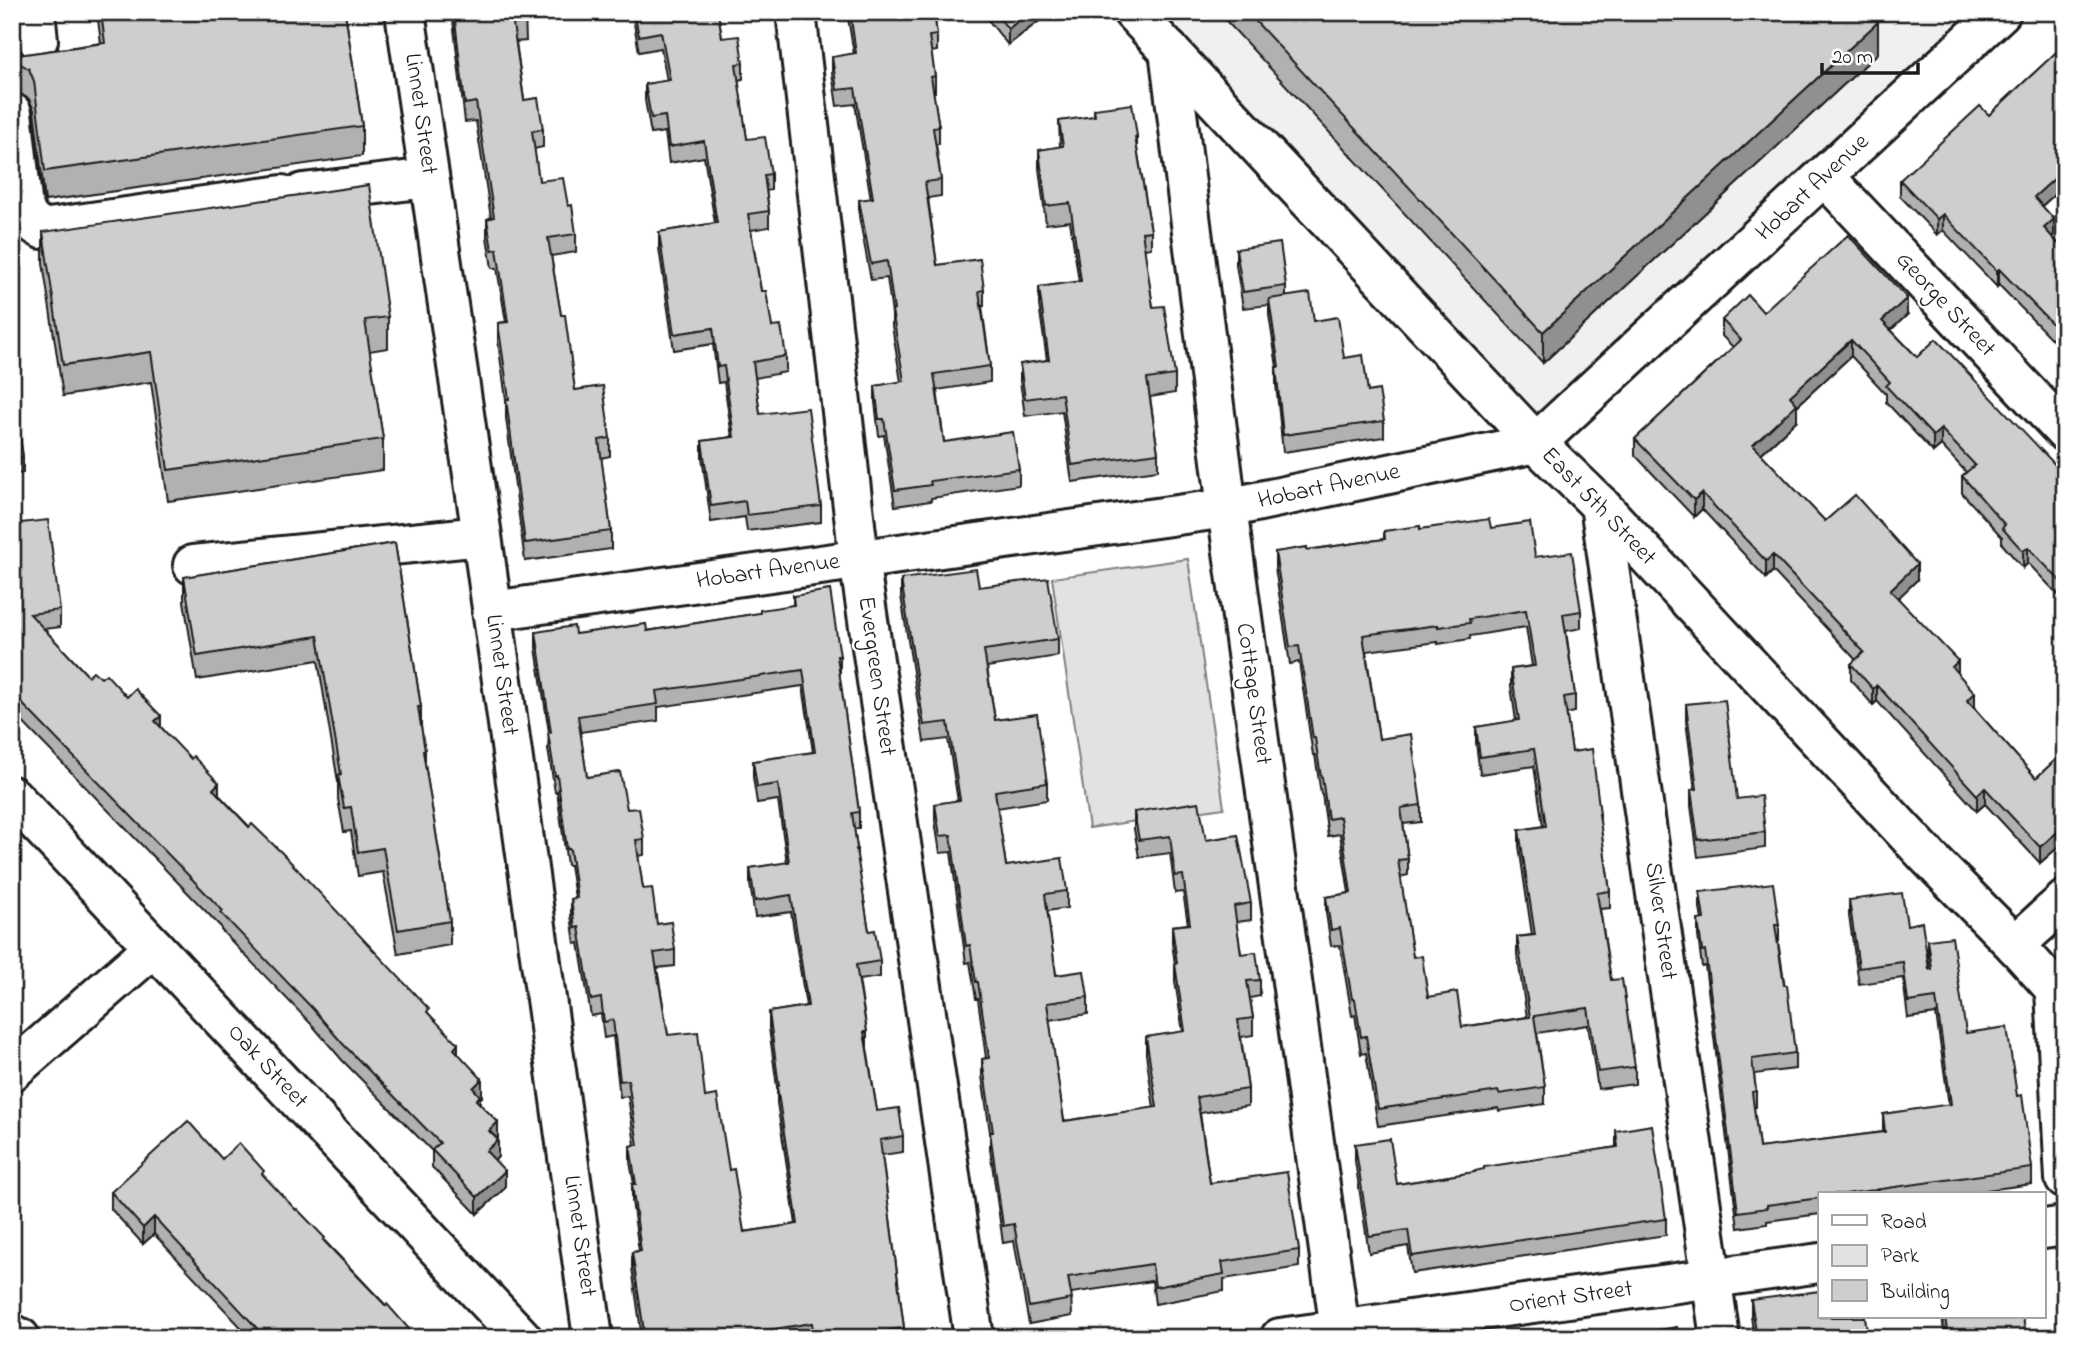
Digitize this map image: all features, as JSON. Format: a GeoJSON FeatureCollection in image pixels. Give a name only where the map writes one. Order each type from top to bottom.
{"type":"FeatureCollection","features":[{"type":"Feature","properties":{"kind":"main road","name":"Linnet Street"},"geometry":{"type":"LineString","coordinates":[[405,12],[482,536],[593,1338]]}},
{"type":"Feature","properties":{"kind":"main road","name":"Evergreen Street"},"geometry":{"type":"LineString","coordinates":[[796,12],[859,559],[974,1338]]}},
{"type":"Feature","properties":{"kind":"main road","name":"East 5th Street"},"geometry":{"type":"LineString","coordinates":[[1133,12],[1536,443],[1600,505],[2060,995]]}},
{"type":"Feature","properties":{"kind":"main road","name":"Hobart Avenue"},"geometry":{"type":"LineString","coordinates":[[492,611],[1227,508],[1536,443],[2001,12]]}},
{"type":"Feature","properties":{"kind":"main road","name":"Cottage Street"},"geometry":{"type":"LineString","coordinates":[[1169,50],[1227,508],[1341,1334]]}},
{"type":"Feature","properties":{"kind":"main road"},"geometry":{"type":"LineString","coordinates":[[12,113],[22,200],[26,214],[34,225],[42,229],[429,178]]}},
{"type":"Feature","properties":{"kind":"main road","name":"George Street"},"geometry":{"type":"LineString","coordinates":[[1825,177],[2065,432]]}},
{"type":"Feature","properties":{"kind":"main road","name":"Silver Street"},"geometry":{"type":"LineString","coordinates":[[1600,505],[1720,1338]]}},
{"type":"Feature","properties":{"kind":"main road"},"geometry":{"type":"LineString","coordinates":[[193,565],[482,536]]}},
{"type":"Feature","properties":{"kind":"main road","name":"Oak Street"},"geometry":{"type":"LineString","coordinates":[[12,796],[522,1338]]}},
{"type":"Feature","properties":{"kind":"main road"},"geometry":{"type":"LineString","coordinates":[[2015,945],[2065,900]]}},
{"type":"Feature","properties":{"kind":"main road"},"geometry":{"type":"LineString","coordinates":[[12,1071],[154,947]]}},
{"type":"Feature","properties":{"kind":"main road"},"geometry":{"type":"LineString","coordinates":[[2060,995],[2065,1179]]}},
{"type":"Feature","properties":{"kind":"main road"},"geometry":{"type":"LineString","coordinates":[[2046,1229],[2065,1226]]}},
{"type":"Feature","properties":{"kind":"main road","name":"Orient Street"},"geometry":{"type":"LineString","coordinates":[[1280,1338],[1341,1334],[1818,1263]]}},
{"type":"Feature","properties":{"kind":"main road"},"geometry":{"type":"LineString","coordinates":[[12,1334],[20,1338]]}},
{"type":"Feature","properties":{"kind":"shaded area"},"geometry":{"type":"Polygon","coordinates":[[[1148,12],[1991,12],[1531,438],[1148,12]]]}},
{"type":"Feature","properties":{"kind":"green space"},"geometry":{"type":"Polygon","coordinates":[[[1188,559],[1224,808],[1089,828],[1052,578],[1188,559]]]}},
{"type":"Feature","properties":{"kind":"building"},"geometry":{"type":"Polygon","coordinates":[[[101,12],[345,12],[362,126],[45,171],[34,81],[29,69],[19,63],[18,55],[105,43],[101,12]]]}},
{"type":"Feature","properties":{"kind":"building"},"geometry":{"type":"Polygon","coordinates":[[[454,12],[525,12],[526,22],[513,24],[524,100],[538,98],[543,129],[532,131],[539,181],[563,178],[568,206],[572,205],[576,234],[548,238],[561,315],[565,315],[575,390],[603,386],[610,438],[599,440],[611,531],[525,543],[498,323],[508,322],[497,249],[492,250],[487,219],[494,217],[476,102],[465,104],[454,12]]]}},
{"type":"Feature","properties":{"kind":"building"},"geometry":{"type":"Polygon","coordinates":[[[634,12],[718,12],[722,38],[739,36],[743,63],[736,64],[747,139],[765,137],[771,174],[764,175],[769,211],[748,214],[761,291],[766,291],[772,327],[781,326],[786,356],[753,362],[760,414],[808,408],[821,506],[747,515],[745,501],[711,506],[702,441],[734,437],[724,366],[718,367],[713,328],[674,334],[659,232],[717,223],[704,141],[669,147],[665,116],[651,118],[645,84],[670,80],[661,32],[639,36],[634,12]]]}},
{"type":"Feature","properties":{"kind":"building"},"geometry":{"type":"Polygon","coordinates":[[[850,12],[934,12],[937,35],[929,36],[935,76],[931,77],[939,127],[933,128],[941,180],[925,182],[937,265],[980,259],[984,290],[979,291],[990,366],[934,374],[944,442],[1013,432],[1019,469],[930,481],[931,485],[895,490],[884,419],[879,419],[875,386],[904,381],[887,261],[871,264],[859,200],[873,198],[855,88],[837,90],[832,57],[856,53],[850,12]]]}},
{"type":"Feature","properties":{"kind":"building"},"geometry":{"type":"Polygon","coordinates":[[[995,12],[1029,12],[1008,29],[995,12]]]}},
{"type":"Feature","properties":{"kind":"building"},"geometry":{"type":"Polygon","coordinates":[[[1247,12],[1868,12],[1878,22],[1543,332],[1247,12]]]}},
{"type":"Feature","properties":{"kind":"building"},"geometry":{"type":"Polygon","coordinates":[[[2065,44],[2065,169],[2034,197],[2054,219],[2044,228],[2065,251],[2065,337],[1943,214],[1937,219],[1900,180],[1980,106],[1989,115],[2065,44]]]}},
{"type":"Feature","properties":{"kind":"building"},"geometry":{"type":"Polygon","coordinates":[[[1132,104],[1151,231],[1142,232],[1153,307],[1164,306],[1175,375],[1147,379],[1158,453],[1072,465],[1062,394],[1025,399],[1020,364],[1049,360],[1039,287],[1081,281],[1070,203],[1046,206],[1039,150],[1063,146],[1059,121],[1095,116],[1094,109],[1132,104]]]}},
{"type":"Feature","properties":{"kind":"building"},"geometry":{"type":"Polygon","coordinates":[[[369,185],[388,317],[365,320],[383,439],[168,470],[151,352],[63,365],[43,232],[369,185]]]}},
{"type":"Feature","properties":{"kind":"building"},"geometry":{"type":"Polygon","coordinates":[[[1848,235],[1907,298],[1882,321],[1917,357],[1936,339],[2065,473],[2065,586],[2028,547],[2023,551],[2002,528],[2005,525],[1962,476],[1975,465],[1941,429],[1933,436],[1886,386],[1890,382],[1851,340],[1790,396],[1797,404],[1753,445],[1825,521],[1855,495],[1917,564],[1890,590],[1958,661],[1952,667],[1975,693],[1967,700],[2036,778],[2065,751],[2065,825],[2040,847],[1985,788],[1977,795],[1877,685],[1873,689],[1851,664],[1864,652],[1773,555],[1766,561],[1702,493],[1694,500],[1635,439],[1741,340],[1722,320],[1748,295],[1763,312],[1848,235]]]}},
{"type":"Feature","properties":{"kind":"building"},"geometry":{"type":"Polygon","coordinates":[[[1280,243],[1286,286],[1243,292],[1236,249],[1280,243]]]}},
{"type":"Feature","properties":{"kind":"building"},"geometry":{"type":"Polygon","coordinates":[[[1310,293],[1314,321],[1338,317],[1344,358],[1363,355],[1368,392],[1379,390],[1384,421],[1283,435],[1276,367],[1279,367],[1269,299],[1310,293]]]}},
{"type":"Feature","properties":{"kind":"building"},"geometry":{"type":"Polygon","coordinates":[[[12,385],[23,457],[12,459],[12,385]]]}},
{"type":"Feature","properties":{"kind":"building"},"geometry":{"type":"Polygon","coordinates":[[[1489,519],[1491,528],[1530,522],[1535,557],[1572,552],[1581,611],[1563,614],[1575,695],[1564,697],[1572,752],[1592,749],[1610,891],[1597,893],[1611,980],[1622,979],[1635,1067],[1598,1072],[1588,1008],[1534,1016],[1545,1087],[1499,1094],[1498,1091],[1378,1109],[1366,1036],[1361,1037],[1340,928],[1331,930],[1326,897],[1351,893],[1340,817],[1328,819],[1299,646],[1290,647],[1275,552],[1385,539],[1384,531],[1420,526],[1420,529],[1489,519]],[[1526,610],[1469,619],[1470,623],[1363,635],[1379,739],[1411,734],[1421,805],[1401,808],[1408,859],[1398,860],[1413,957],[1422,956],[1428,997],[1457,992],[1462,1027],[1530,1017],[1517,937],[1535,935],[1519,830],[1546,826],[1534,749],[1480,757],[1476,727],[1519,720],[1511,669],[1535,666],[1526,610]]]}},
{"type":"Feature","properties":{"kind":"building"},"geometry":{"type":"Polygon","coordinates":[[[48,520],[60,610],[30,614],[88,676],[93,671],[101,678],[106,674],[127,697],[135,689],[161,716],[155,721],[191,759],[193,756],[219,783],[213,789],[249,827],[252,824],[283,854],[429,1009],[427,1012],[458,1044],[454,1049],[482,1079],[473,1088],[480,1096],[476,1100],[498,1122],[489,1131],[498,1140],[486,1151],[505,1171],[477,1197],[432,1150],[440,1143],[342,1043],[221,913],[223,911],[12,693],[12,524],[48,520]]]}},
{"type":"Feature","properties":{"kind":"building"},"geometry":{"type":"Polygon","coordinates":[[[395,543],[421,707],[418,707],[423,751],[450,921],[398,930],[383,848],[358,852],[351,807],[344,808],[338,775],[341,774],[318,636],[197,656],[184,577],[395,543]]]}},
{"type":"Feature","properties":{"kind":"building"},"geometry":{"type":"Polygon","coordinates":[[[976,569],[979,587],[1048,578],[1058,639],[984,650],[995,720],[1037,714],[1047,783],[995,791],[1006,866],[1062,858],[1067,891],[1045,894],[1056,975],[1084,971],[1088,997],[1047,1003],[1064,1121],[1157,1107],[1146,1037],[1185,1031],[1172,926],[1190,924],[1183,875],[1175,876],[1170,836],[1139,840],[1134,812],[1199,802],[1206,840],[1238,835],[1251,903],[1234,906],[1241,954],[1256,952],[1260,980],[1247,981],[1253,1018],[1238,1020],[1248,1089],[1197,1097],[1210,1183],[1287,1172],[1299,1250],[1222,1262],[1224,1274],[1155,1287],[1152,1264],[1068,1277],[1072,1299],[1029,1307],[1014,1224],[1003,1226],[982,1059],[989,1058],[978,982],[970,945],[966,946],[951,835],[940,836],[935,804],[960,800],[948,722],[924,725],[901,579],[976,569]]]}},
{"type":"Feature","properties":{"kind":"building"},"geometry":{"type":"Polygon","coordinates":[[[830,590],[859,812],[852,813],[856,849],[869,931],[875,930],[880,961],[856,965],[867,1032],[864,1032],[877,1111],[899,1108],[903,1136],[880,1140],[904,1328],[839,1338],[814,1338],[812,1323],[717,1338],[645,1338],[632,1252],[641,1251],[630,1146],[638,1145],[628,1080],[620,1081],[613,1020],[604,1022],[601,998],[591,1000],[579,927],[575,928],[571,899],[577,898],[548,733],[551,732],[536,632],[574,626],[575,634],[646,624],[647,631],[794,605],[793,596],[830,590]],[[803,670],[656,691],[658,704],[578,716],[587,777],[620,772],[627,809],[639,808],[644,839],[636,840],[643,889],[652,888],[657,924],[671,922],[675,950],[654,953],[668,1035],[698,1032],[705,1097],[717,1095],[729,1170],[734,1169],[744,1232],[798,1224],[777,1087],[769,1012],[808,1006],[791,895],[755,901],[750,868],[789,862],[778,784],[757,787],[753,761],[815,752],[803,670]]]}},
{"type":"Feature","properties":{"kind":"building"},"geometry":{"type":"Polygon","coordinates":[[[1725,700],[1737,799],[1761,796],[1765,832],[1698,840],[1691,790],[1697,789],[1686,704],[1725,700]]]}},
{"type":"Feature","properties":{"kind":"building"},"geometry":{"type":"Polygon","coordinates":[[[1773,883],[1779,925],[1775,925],[1784,985],[1787,985],[1795,1053],[1752,1059],[1756,1091],[1752,1092],[1759,1148],[1885,1132],[1883,1114],[1951,1104],[1936,998],[1908,1002],[1903,962],[1859,968],[1849,900],[1902,893],[1907,925],[1922,922],[1929,969],[1932,969],[1928,940],[1952,937],[1966,1033],[2007,1027],[2017,1096],[2022,1095],[2032,1168],[1859,1192],[1818,1192],[1818,1198],[1738,1212],[1705,950],[1702,951],[1698,920],[1704,919],[1700,892],[1773,883]]]}},
{"type":"Feature","properties":{"kind":"building"},"geometry":{"type":"Polygon","coordinates":[[[188,1121],[222,1159],[239,1143],[264,1171],[262,1174],[417,1338],[266,1338],[154,1217],[143,1228],[111,1192],[188,1121]]]}},
{"type":"Feature","properties":{"kind":"building"},"geometry":{"type":"Polygon","coordinates":[[[1652,1125],[1666,1219],[1412,1256],[1408,1230],[1369,1236],[1355,1144],[1390,1139],[1397,1184],[1475,1172],[1484,1167],[1618,1147],[1616,1131],[1652,1125]]]}},
{"type":"Feature","properties":{"kind":"building"},"geometry":{"type":"Polygon","coordinates":[[[1818,1291],[1818,1318],[1865,1318],[1868,1338],[1757,1338],[1751,1300],[1818,1291]]]}},
{"type":"Feature","properties":{"kind":"building"},"geometry":{"type":"Polygon","coordinates":[[[1945,1318],[2023,1318],[2026,1338],[1966,1338],[1965,1334],[1948,1337],[1945,1318]]]}},
{"type":"Feature","properties":{"kind":"building"},"geometry":{"type":"Polygon","coordinates":[[[1677,1327],[1679,1338],[1614,1338],[1677,1327]]]}}]}
